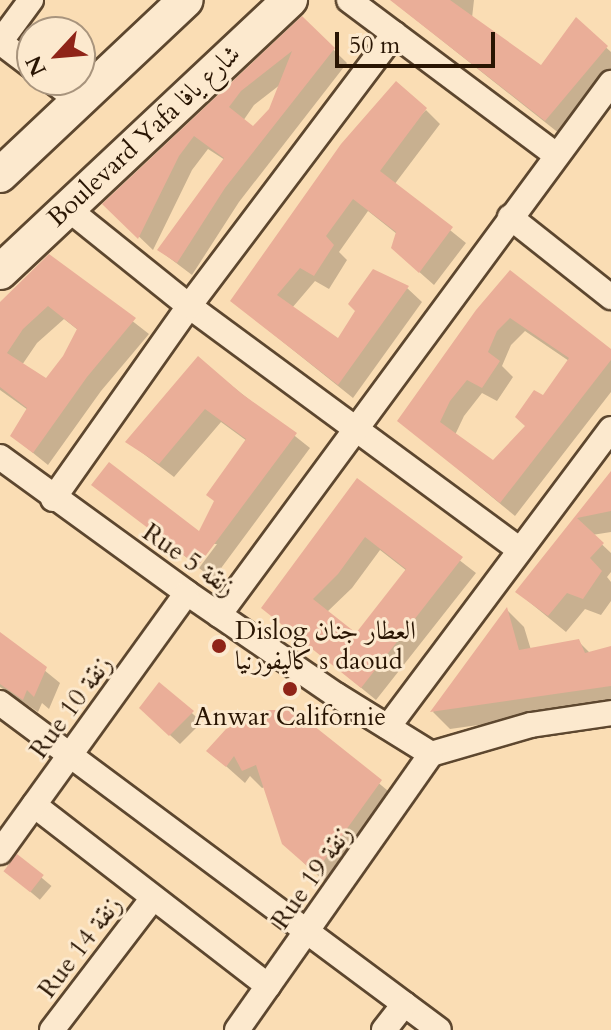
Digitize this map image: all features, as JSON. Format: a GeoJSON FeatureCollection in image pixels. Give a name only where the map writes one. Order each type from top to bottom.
{"type":"FeatureCollection","features":[{"type":"Feature","properties":{"kind":"street"},"geometry":{"type":"LineString","coordinates":[[0,42],[31,0]]}},
{"type":"Feature","properties":{"kind":"street"},"geometry":{"type":"LineString","coordinates":[[0,175],[186,0]]}},
{"type":"Feature","properties":{"kind":"street","name":"Boulevard Yafa شارع يافا"},"geometry":{"type":"LineString","coordinates":[[0,272],[290,0]]}},
{"type":"Feature","properties":{"kind":"street"},"geometry":{"type":"LineString","coordinates":[[349,0],[556,155]]}},
{"type":"Feature","properties":{"kind":"street"},"geometry":{"type":"LineString","coordinates":[[53,499],[189,306],[394,34]]}},
{"type":"Feature","properties":{"kind":"street"},"geometry":{"type":"LineString","coordinates":[[219,615],[611,83]]}},
{"type":"Feature","properties":{"kind":"street"},"geometry":{"type":"LineString","coordinates":[[72,96],[79,101]]}},
{"type":"Feature","properties":{"kind":"street"},"geometry":{"type":"LineString","coordinates":[[67,208],[189,306],[520,550]]}},
{"type":"Feature","properties":{"kind":"street"},"geometry":{"type":"LineString","coordinates":[[510,217],[611,297]]}},
{"type":"Feature","properties":{"kind":"street"},"geometry":{"type":"LineString","coordinates":[[388,727],[611,429]]}},
{"type":"Feature","properties":{"kind":"street","name":"Rue 5 زنقة"},"geometry":{"type":"LineString","coordinates":[[0,457],[53,499],[187,593],[431,754]]}},
{"type":"Feature","properties":{"kind":"street","name":"Rue 10 زنقة"},"geometry":{"type":"LineString","coordinates":[[0,852],[187,593]]}},
{"type":"Feature","properties":{"kind":"street"},"geometry":{"type":"LineString","coordinates":[[0,703],[439,1030]]}},
{"type":"Feature","properties":{"kind":"street"},"geometry":{"type":"LineString","coordinates":[[431,754],[531,725],[611,713]]}},
{"type":"Feature","properties":{"kind":"street","name":"Rue 19 زنقة"},"geometry":{"type":"LineString","coordinates":[[237,1030],[431,754]]}},
{"type":"Feature","properties":{"kind":"street"},"geometry":{"type":"LineString","coordinates":[[34,805],[268,986]]}},
{"type":"Feature","properties":{"kind":"street","name":"Rue 14 زنقة"},"geometry":{"type":"LineString","coordinates":[[52,1030],[153,898]]}},
{"type":"Feature","properties":{"kind":"street"},"geometry":{"type":"LineString","coordinates":[[384,1030],[404,1004]]}},
{"type":"Feature","properties":{"kind":"building"},"geometry":{"type":"Polygon","coordinates":[[[390,0],[450,0],[541,65],[576,17],[608,46],[545,121],[390,0]]]}},
{"type":"Feature","properties":{"kind":"building"},"geometry":{"type":"Polygon","coordinates":[[[302,16],[335,48],[225,188],[177,263],[157,250],[224,158],[194,136],[179,156],[138,239],[102,204],[302,16]],[[292,51],[241,91],[229,107],[253,126],[269,109],[292,51]]]}},
{"type":"Feature","properties":{"kind":"building"},"geometry":{"type":"Polygon","coordinates":[[[396,81],[427,108],[380,171],[453,227],[419,273],[391,248],[396,232],[353,199],[326,236],[334,245],[314,276],[300,268],[277,295],[338,338],[355,311],[348,304],[373,269],[409,286],[338,385],[230,301],[341,144],[396,81]]]}},
{"type":"Feature","properties":{"kind":"building"},"geometry":{"type":"Polygon","coordinates":[[[49,254],[136,318],[87,377],[33,453],[10,436],[27,408],[0,387],[0,302],[49,254]],[[48,306],[23,329],[7,353],[46,378],[63,356],[77,329],[48,306]]]}},
{"type":"Feature","properties":{"kind":"building"},"geometry":{"type":"Polygon","coordinates":[[[510,270],[611,349],[611,360],[500,503],[397,421],[476,310],[510,270]],[[510,318],[497,331],[488,352],[500,361],[482,388],[467,380],[450,401],[440,422],[493,460],[525,426],[515,417],[534,390],[543,395],[569,358],[510,318]]]}},
{"type":"Feature","properties":{"kind":"building"},"geometry":{"type":"Polygon","coordinates":[[[198,356],[242,394],[297,433],[198,566],[91,485],[109,462],[199,531],[214,501],[206,495],[246,439],[205,409],[159,464],[125,442],[198,356]]]}},
{"type":"Feature","properties":{"kind":"building"},"geometry":{"type":"Polygon","coordinates":[[[611,471],[611,511],[577,518],[604,543],[590,558],[602,571],[583,599],[567,593],[548,616],[515,592],[611,471]]]}},
{"type":"Feature","properties":{"kind":"building"},"geometry":{"type":"Polygon","coordinates":[[[357,478],[463,557],[361,688],[261,608],[357,478]],[[365,537],[338,574],[313,599],[356,633],[406,569],[365,537]]]}},
{"type":"Feature","properties":{"kind":"building"},"geometry":{"type":"Polygon","coordinates":[[[507,607],[519,650],[579,639],[585,653],[611,646],[611,686],[430,712],[507,607]]]}},
{"type":"Feature","properties":{"kind":"building"},"geometry":{"type":"Polygon","coordinates":[[[0,632],[47,667],[34,697],[27,690],[23,700],[0,684],[0,632]]]}},
{"type":"Feature","properties":{"kind":"building"},"geometry":{"type":"Polygon","coordinates":[[[159,682],[194,711],[169,736],[139,708],[159,682]]]}},
{"type":"Feature","properties":{"kind":"building"},"geometry":{"type":"Polygon","coordinates":[[[267,710],[294,710],[382,780],[315,873],[282,844],[256,765],[242,771],[234,756],[226,767],[206,751],[226,729],[267,710]]]}},
{"type":"Feature","properties":{"kind":"building"},"geometry":{"type":"Polygon","coordinates":[[[17,854],[44,875],[30,892],[3,871],[17,854]]]}},
{"type":"Feature","properties":{"kind":"place","name":"Dislog العطار جنان كاليفورنيا s daoud"},"geometry":{"type":"Point","coordinates":[219,646]}},
{"type":"Feature","properties":{"kind":"place","name":"Anwar Californie"},"geometry":{"type":"Point","coordinates":[290,689]}}]}
